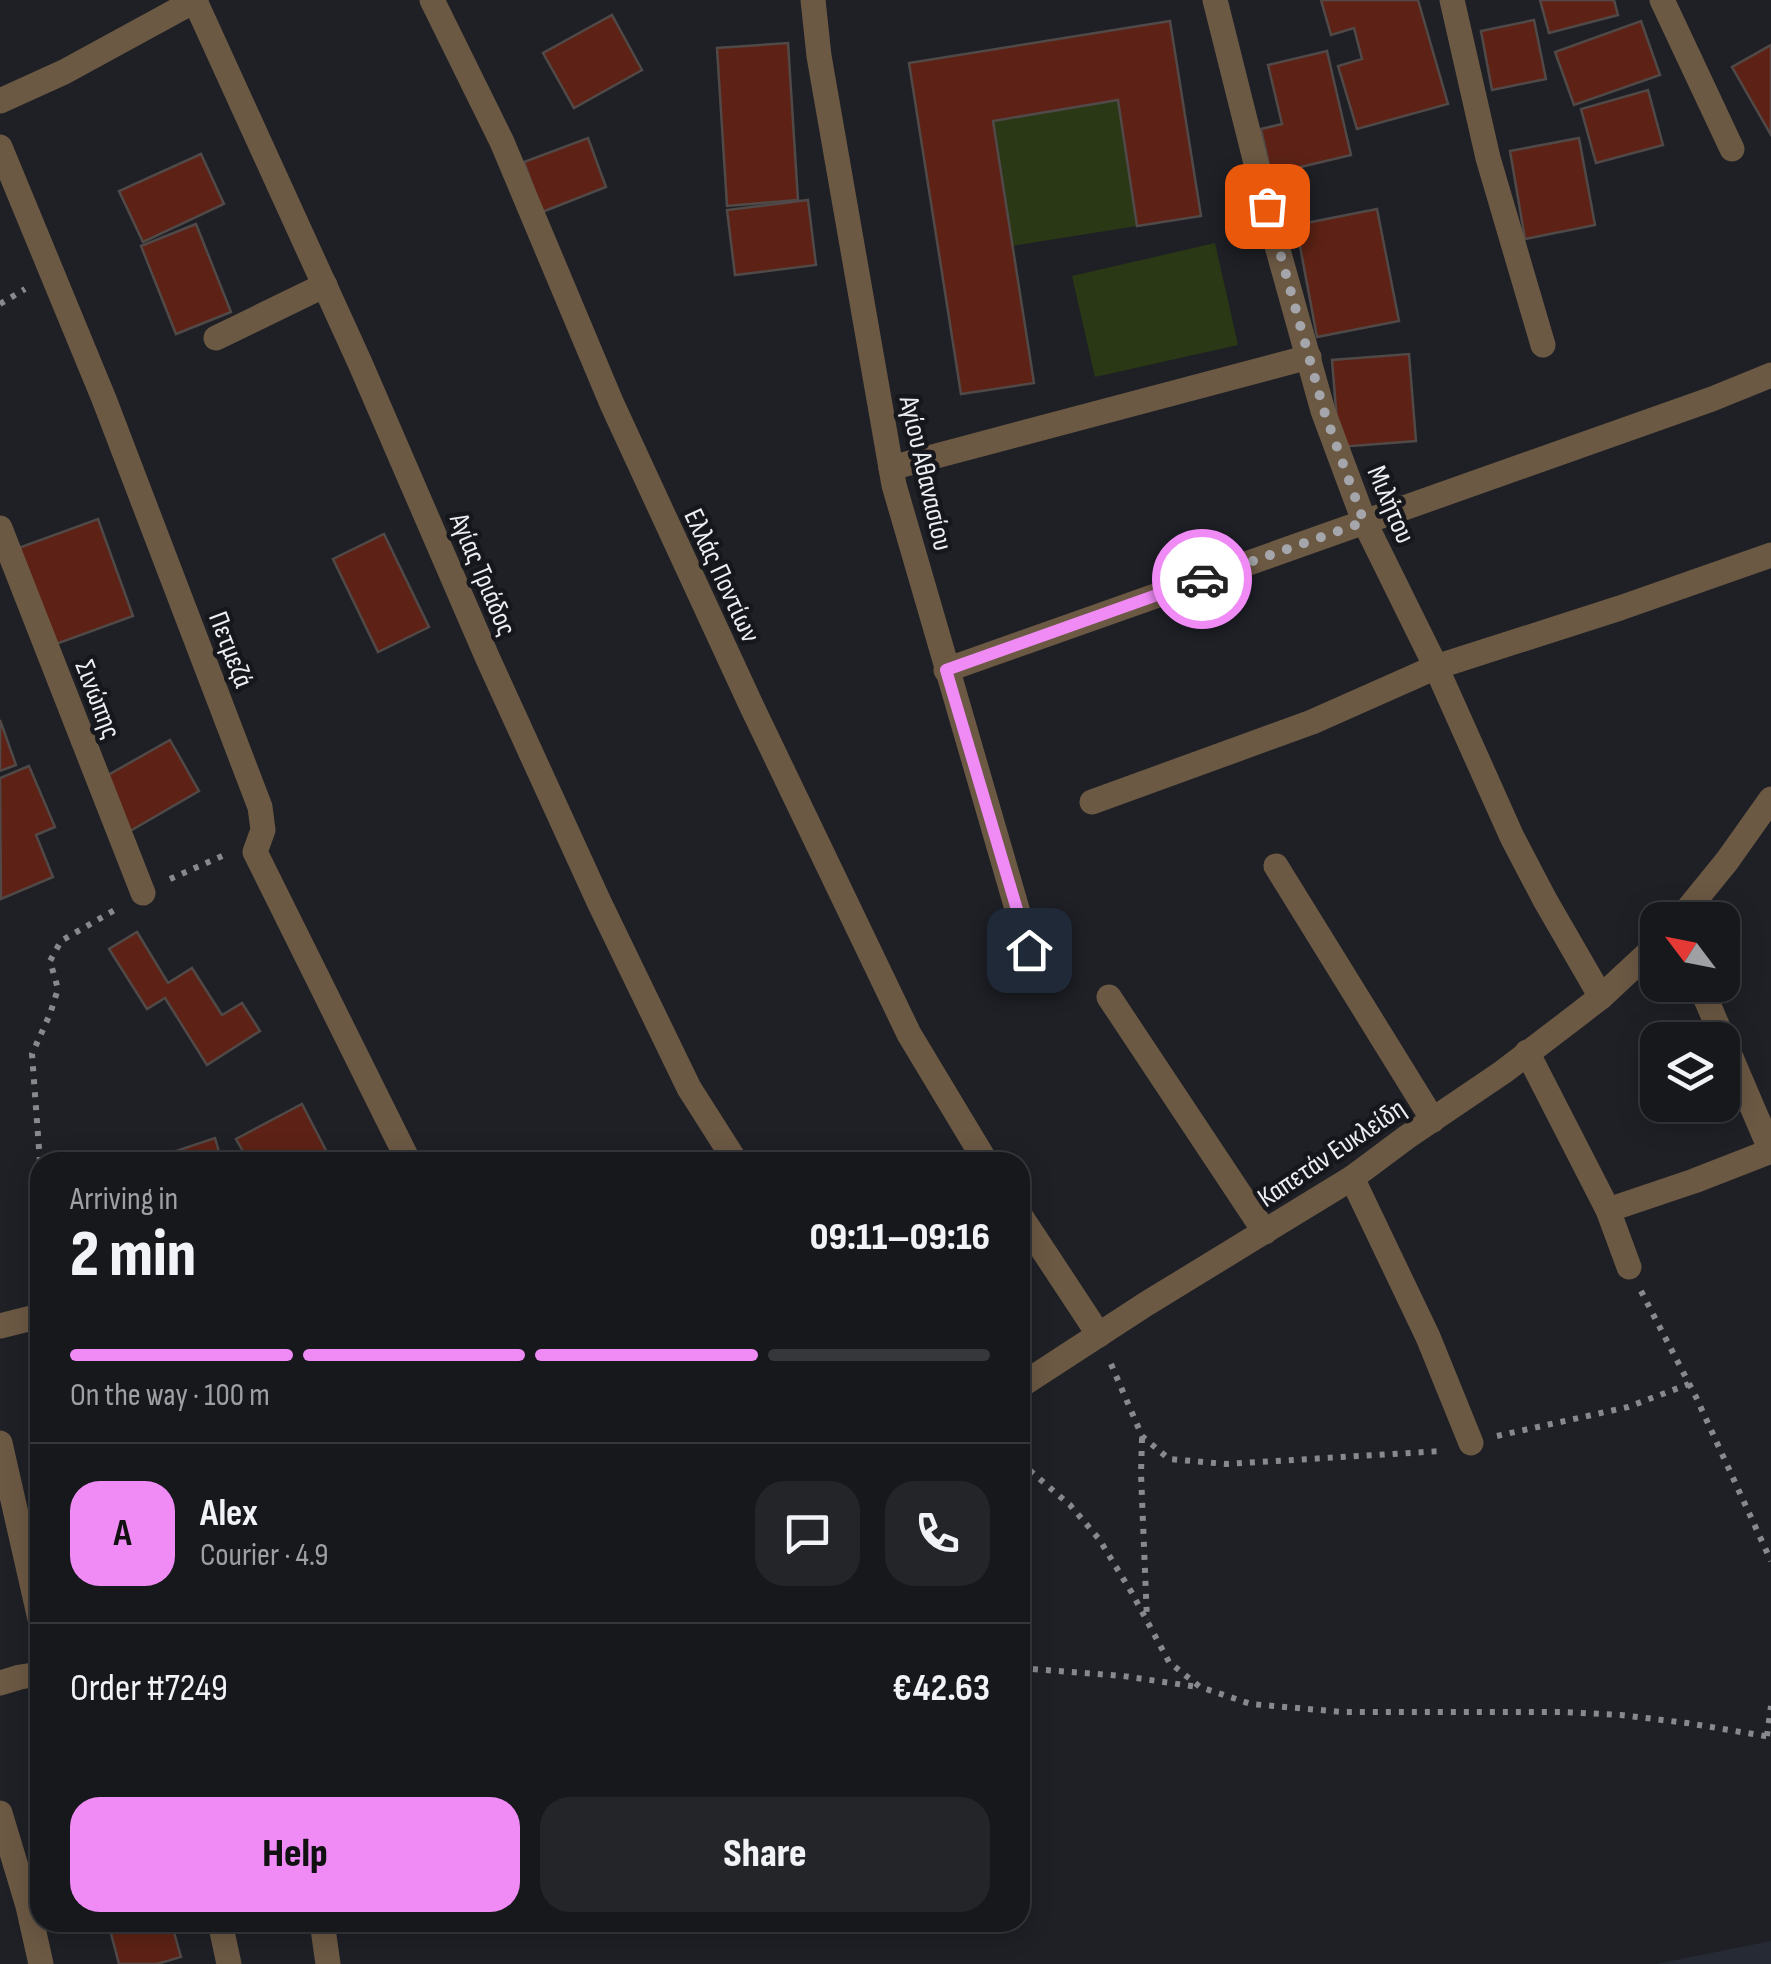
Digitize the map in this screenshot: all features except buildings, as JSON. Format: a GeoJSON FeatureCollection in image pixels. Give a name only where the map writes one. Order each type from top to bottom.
{"type":"FeatureCollection","features":[{"type":"Feature","properties":{"kind":"street"},"geometry":{"type":"LineString","coordinates":[[0,101],[64,72],[196,0]]}},
{"type":"Feature","properties":{"kind":"street","name":"Αγίας Τριάδος"},"geometry":{"type":"LineString","coordinates":[[196,0],[599,902],[689,1088],[730,1152]]}},
{"type":"Feature","properties":{"kind":"street","name":"Ελλάς Ποντίων"},"geometry":{"type":"LineString","coordinates":[[432,0],[502,142],[612,404],[752,707],[909,1034],[980,1152]]}},
{"type":"Feature","properties":{"kind":"street","name":"Αγίου Αθανασίου"},"geometry":{"type":"LineString","coordinates":[[813,0],[822,75],[891,468],[1029,950]]}},
{"type":"Feature","properties":{"kind":"street","name":"Μιλήτου"},"geometry":{"type":"LineString","coordinates":[[1216,0],[1275,239],[1324,411],[1364,522],[1436,667],[1512,838],[1601,997]]}},
{"type":"Feature","properties":{"kind":"street"},"geometry":{"type":"LineString","coordinates":[[1452,0],[1488,158],[1543,345]]}},
{"type":"Feature","properties":{"kind":"street"},"geometry":{"type":"LineString","coordinates":[[1662,0],[1732,149]]}},
{"type":"Feature","properties":{"kind":"street","name":"Πετμεζά"},"geometry":{"type":"LineString","coordinates":[[0,148],[104,399],[260,807],[263,830],[254,852],[403,1152]]}},
{"type":"Feature","properties":{"kind":"street"},"geometry":{"type":"LineString","coordinates":[[216,338],[325,286]]}},
{"type":"Feature","properties":{"kind":"street"},"geometry":{"type":"LineString","coordinates":[[891,468],[1309,356]]}},
{"type":"Feature","properties":{"kind":"street"},"geometry":{"type":"LineString","coordinates":[[946,670],[1771,375]]}},
{"type":"Feature","properties":{"kind":"street","name":"Σινώπης"},"geometry":{"type":"LineString","coordinates":[[0,528],[143,893]]}},
{"type":"Feature","properties":{"kind":"street"},"geometry":{"type":"LineString","coordinates":[[1092,802],[1312,722],[1436,667],[1771,554]]}},
{"type":"Feature","properties":{"kind":"street"},"geometry":{"type":"LineString","coordinates":[[1693,902],[1771,799]]}},
{"type":"Feature","properties":{"kind":"street"},"geometry":{"type":"LineString","coordinates":[[1276,866],[1432,1120]]}},
{"type":"Feature","properties":{"kind":"street","name":"Καπετάν Ευκλείδη"},"geometry":{"type":"LineString","coordinates":[[1030,1379],[1352,1178],[1503,1072],[1601,997],[1640,961]]}},
{"type":"Feature","properties":{"kind":"street"},"geometry":{"type":"LineString","coordinates":[[1109,997],[1265,1232]]}},
{"type":"Feature","properties":{"kind":"street"},"geometry":{"type":"LineString","coordinates":[[1608,1210],[1771,1151],[1707,1002]]}},
{"type":"Feature","properties":{"kind":"street"},"geometry":{"type":"LineString","coordinates":[[1527,1052],[1608,1210],[1629,1267]]}},
{"type":"Feature","properties":{"kind":"street"},"geometry":{"type":"LineString","coordinates":[[1352,1178],[1428,1337],[1470,1443]]}},
{"type":"Feature","properties":{"kind":"street"},"geometry":{"type":"LineString","coordinates":[[1030,1229],[1099,1334]]}},
{"type":"Feature","properties":{"kind":"street"},"geometry":{"type":"LineString","coordinates":[[0,1326],[30,1318]]}},
{"type":"Feature","properties":{"kind":"street"},"geometry":{"type":"LineString","coordinates":[[0,1443],[30,1574]]}},
{"type":"Feature","properties":{"kind":"street"},"geometry":{"type":"LineString","coordinates":[[0,1683],[30,1676]]}},
{"type":"Feature","properties":{"kind":"street"},"geometry":{"type":"LineString","coordinates":[[0,1814],[30,1914]]}},
{"type":"Feature","properties":{"kind":"street"},"geometry":{"type":"LineString","coordinates":[[34,1932],[42,1964]]}},
{"type":"Feature","properties":{"kind":"street"},"geometry":{"type":"LineString","coordinates":[[222,1932],[229,1964]]}},
{"type":"Feature","properties":{"kind":"street"},"geometry":{"type":"LineString","coordinates":[[323,1932],[328,1964]]}},
{"type":"Feature","properties":{"kind":"path"},"geometry":{"type":"LineString","coordinates":[[39,1152],[32,1054],[58,990],[50,961],[62,941],[143,893],[212,859],[258,844]]}},
{"type":"Feature","properties":{"kind":"path"},"geometry":{"type":"LineString","coordinates":[[1629,1267],[1689,1384],[1771,1561]]}},
{"type":"Feature","properties":{"kind":"path"},"geometry":{"type":"LineString","coordinates":[[1099,1334],[1142,1436],[1148,1622]]}},
{"type":"Feature","properties":{"kind":"path"},"geometry":{"type":"LineString","coordinates":[[1142,1436],[1169,1459],[1226,1464],[1441,1451],[1628,1407],[1689,1384]]}},
{"type":"Feature","properties":{"kind":"path"},"geometry":{"type":"LineString","coordinates":[[1030,1471],[1070,1505],[1099,1539],[1170,1662],[1200,1687]]}},
{"type":"Feature","properties":{"kind":"path"},"geometry":{"type":"LineString","coordinates":[[1030,1669],[1200,1687],[1252,1704],[1344,1712],[1621,1715],[1769,1736],[1771,1706]]}},
{"type":"Feature","properties":{"kind":"shaded area"},"geometry":{"type":"Polygon","coordinates":[[[1771,1941],[1771,1964],[1656,1964],[1771,1941]]]}},
{"type":"Feature","properties":{"kind":"green space"},"geometry":{"type":"Polygon","coordinates":[[[1118,100],[1137,226],[1012,246],[993,121],[1118,100]]]}},
{"type":"Feature","properties":{"kind":"green space"},"geometry":{"type":"Polygon","coordinates":[[[1215,243],[1238,345],[1095,377],[1072,276],[1215,243]]]}},
{"type":"Feature","properties":{"kind":"way so far"},"geometry":{"type":"LineString","coordinates":[[1202,579],[1364,522],[1324,411],[1267,206]]}},
{"type":"Feature","properties":{"kind":"route"},"geometry":{"type":"LineString","coordinates":[[1029,950],[946,670],[1202,579]]}}]}
